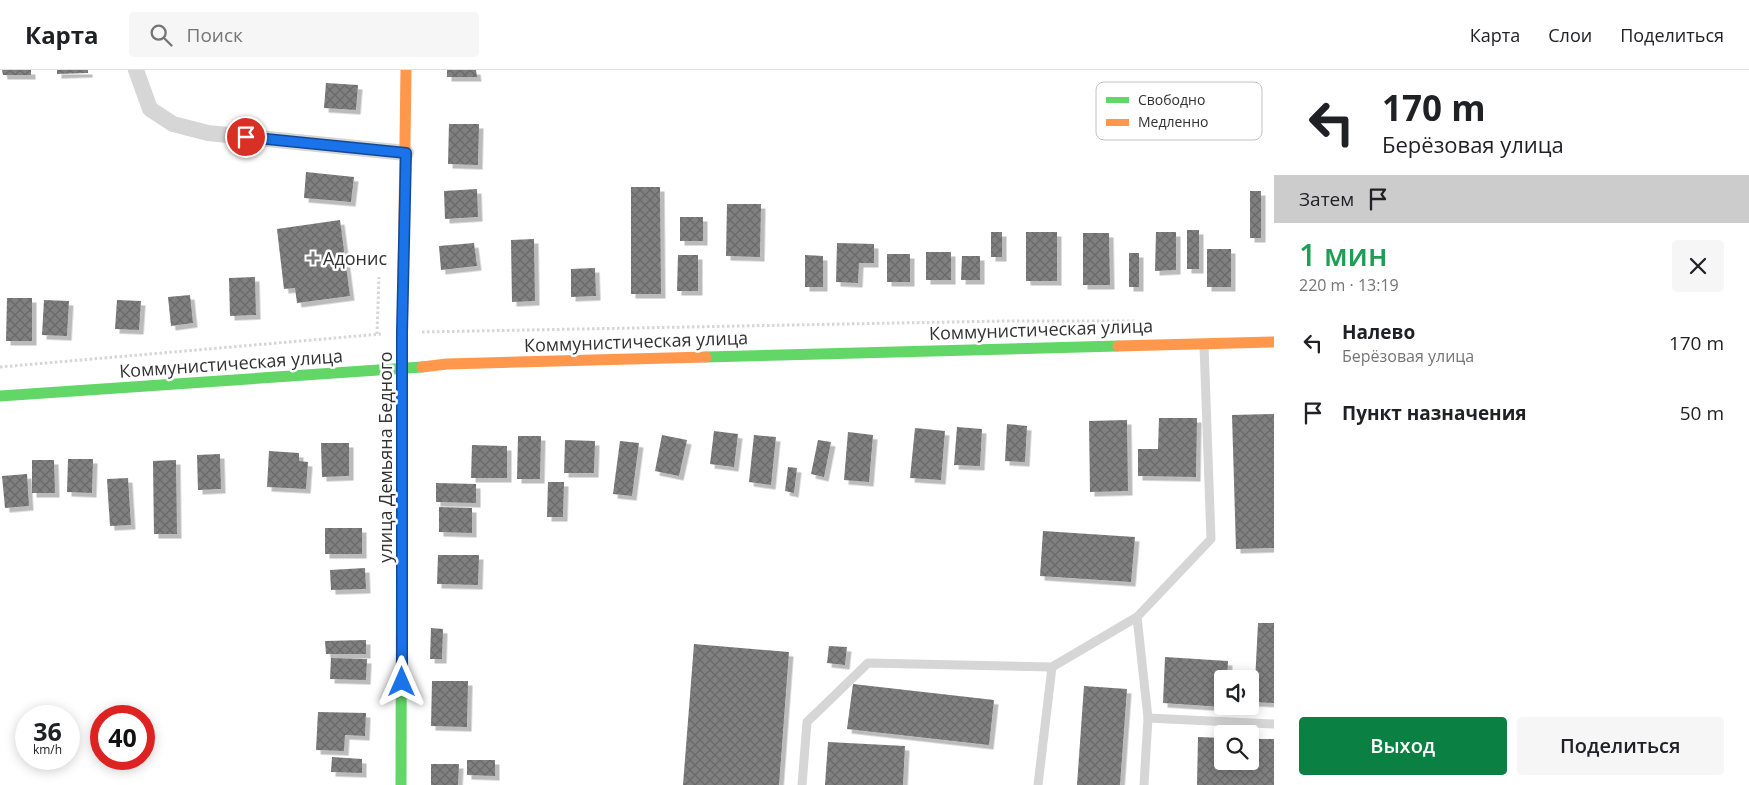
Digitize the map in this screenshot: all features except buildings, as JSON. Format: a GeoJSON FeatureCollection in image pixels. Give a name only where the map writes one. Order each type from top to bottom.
{"type":"FeatureCollection","features":[{"type":"Feature","properties":{"kind":"street"},"geometry":{"type":"LineString","coordinates":[[136,70],[150,109],[173,124],[208,133],[406,153]]}},
{"type":"Feature","properties":{"kind":"street","name":"улица Демьяна Бедного"},"geometry":{"type":"LineString","coordinates":[[401,785],[402,332],[406,70]]}},
{"type":"Feature","properties":{"kind":"street","name":"Коммунистическая улица"},"geometry":{"type":"LineString","coordinates":[[0,396],[403,369],[457,363],[1204,342],[1274,342]]}},
{"type":"Feature","properties":{"kind":"lane"},"geometry":{"type":"LineString","coordinates":[[802,785],[807,722],[868,663],[1052,667],[1137,617],[1211,539],[1204,342]]}},
{"type":"Feature","properties":{"kind":"lane"},"geometry":{"type":"LineString","coordinates":[[1137,617],[1148,718],[1144,785]]}},
{"type":"Feature","properties":{"kind":"lane"},"geometry":{"type":"LineString","coordinates":[[1038,785],[1052,667]]}},
{"type":"Feature","properties":{"kind":"lane"},"geometry":{"type":"LineString","coordinates":[[1148,718],[1274,724]]}},
{"type":"Feature","properties":{"kind":"path"},"geometry":{"type":"LineString","coordinates":[[0,367],[402,332],[1139,321]]}},
{"type":"Feature","properties":{"kind":"traffic: fast"},"geometry":{"type":"LineString","coordinates":[[706,357],[1118,346]]}},
{"type":"Feature","properties":{"kind":"traffic: fast"},"geometry":{"type":"LineString","coordinates":[[401,785],[402,357]]}},
{"type":"Feature","properties":{"kind":"traffic: fast"},"geometry":{"type":"LineString","coordinates":[[0,396],[422,367]]}},
{"type":"Feature","properties":{"kind":"traffic: slow"},"geometry":{"type":"LineString","coordinates":[[402,357],[406,70]]}},
{"type":"Feature","properties":{"kind":"traffic: slow"},"geometry":{"type":"LineString","coordinates":[[1118,346],[1274,342]]}},
{"type":"Feature","properties":{"kind":"traffic: slow"},"geometry":{"type":"LineString","coordinates":[[422,367],[447,364],[706,357]]}},
{"type":"Feature","properties":{"kind":"place","name":"Адонис"},"geometry":{"type":"Point","coordinates":[313,258]}},
{"type":"Feature","properties":{"kind":"route"},"geometry":{"type":"LineString","coordinates":[[246,137],[406,153],[402,332],[402,682]]}}]}
